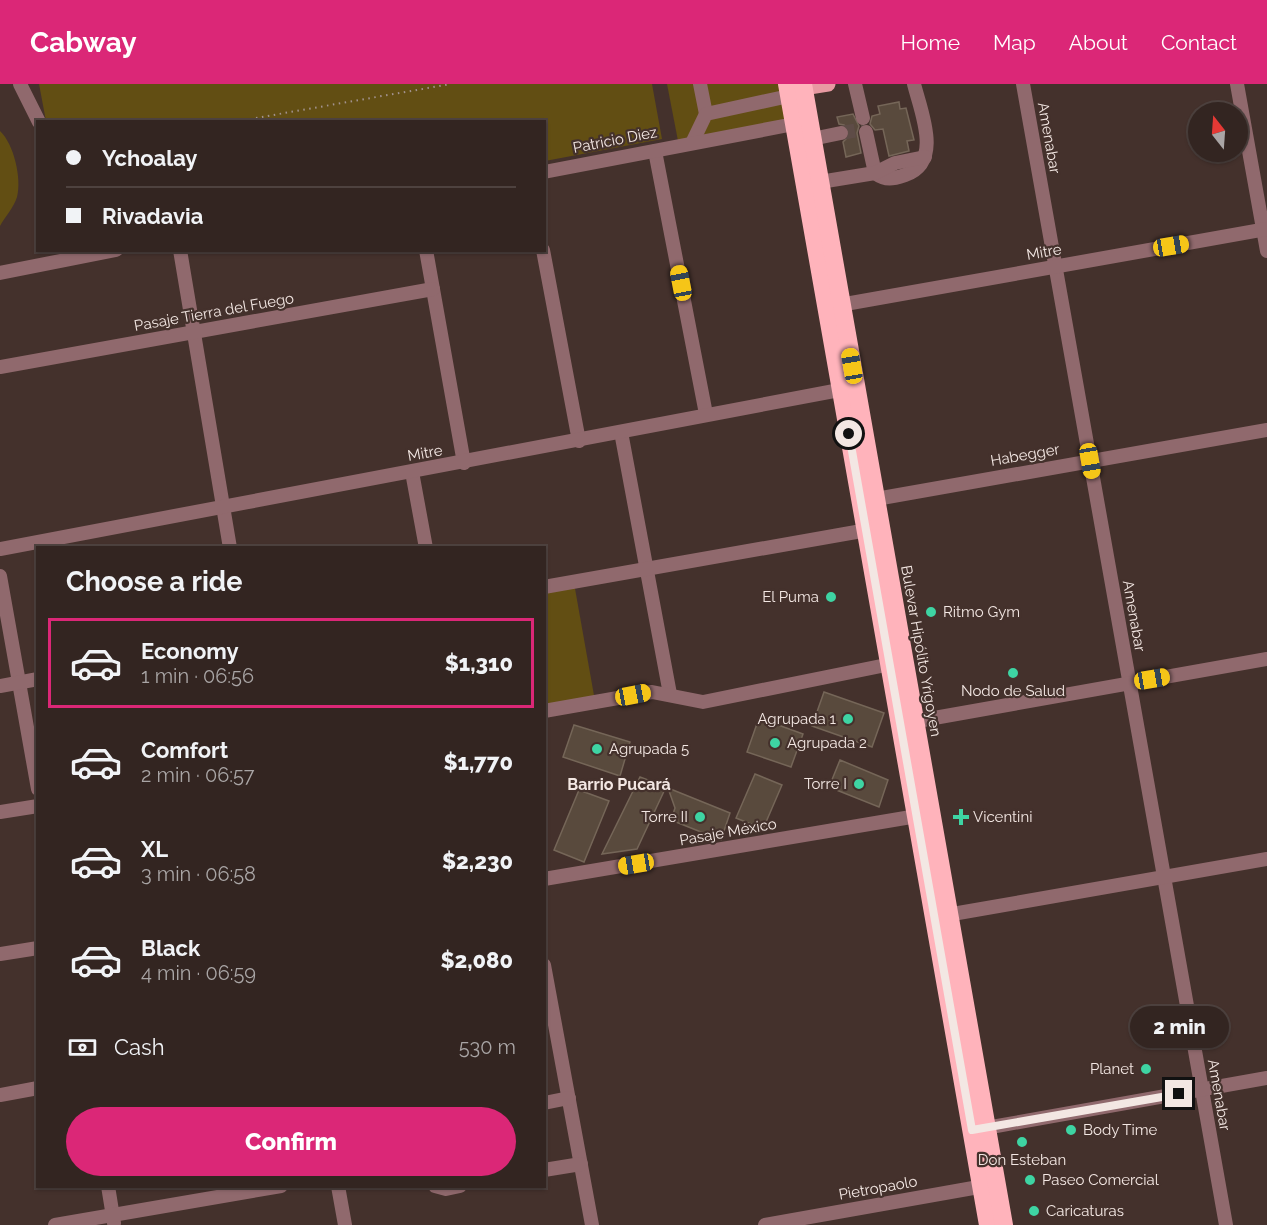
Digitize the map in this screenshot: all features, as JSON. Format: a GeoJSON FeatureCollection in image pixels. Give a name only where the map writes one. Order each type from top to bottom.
{"type":"FeatureCollection","features":[{"type":"Feature","properties":{"kind":"highway","name":"Bulevar Hipólito Yrigoyen"},"geometry":{"type":"LineString","coordinates":[[795,88],[794,124],[834,306],[989,1185],[1004,1225]]}},
{"type":"Feature","properties":{"kind":"highway","name":"Bulevar Hipólito Yrigoyen"},"geometry":{"type":"LineString","coordinates":[[795,88],[812,139],[820,182],[834,306]]}},
{"type":"Feature","properties":{"kind":"highway","name":"Bulevar Hipólito Yrigoyen"},"geometry":{"type":"LineString","coordinates":[[873,529],[891,664],[908,723],[916,816],[942,916]]}},
{"type":"Feature","properties":{"kind":"highway"},"geometry":{"type":"LineString","coordinates":[[988,1225],[989,1185]]}},
{"type":"Feature","properties":{"kind":"main road"},"geometry":{"type":"LineString","coordinates":[[795,88],[828,84]]}},
{"type":"Feature","properties":{"kind":"street"},"geometry":{"type":"LineString","coordinates":[[20,84],[38,120]]}},
{"type":"Feature","properties":{"kind":"street"},"geometry":{"type":"LineString","coordinates":[[692,143],[706,114],[700,84]]}},
{"type":"Feature","properties":{"kind":"street"},"geometry":{"type":"LineString","coordinates":[[855,84],[863,118]]}},
{"type":"Feature","properties":{"kind":"street"},"geometry":{"type":"LineString","coordinates":[[820,182],[875,173],[894,163],[925,157],[927,140],[914,84]]}},
{"type":"Feature","properties":{"kind":"street","name":"Amenabar"},"geometry":{"type":"LineString","coordinates":[[1023,84],[1226,1225]]}},
{"type":"Feature","properties":{"kind":"street"},"geometry":{"type":"LineString","coordinates":[[1237,84],[1265,229],[1267,251]]}},
{"type":"Feature","properties":{"kind":"street"},"geometry":{"type":"LineString","coordinates":[[706,114],[795,88]]}},
{"type":"Feature","properties":{"kind":"street","name":"Patricio Diez"},"geometry":{"type":"LineString","coordinates":[[546,172],[794,124]]}},
{"type":"Feature","properties":{"kind":"street"},"geometry":{"type":"LineString","coordinates":[[866,132],[875,173]]}},
{"type":"Feature","properties":{"kind":"street"},"geometry":{"type":"LineString","coordinates":[[812,139],[841,134]]}},
{"type":"Feature","properties":{"kind":"street"},"geometry":{"type":"LineString","coordinates":[[656,151],[706,414]]}},
{"type":"Feature","properties":{"kind":"street","name":"Mitre"},"geometry":{"type":"LineString","coordinates":[[834,306],[1265,229]]}},
{"type":"Feature","properties":{"kind":"street"},"geometry":{"type":"LineString","coordinates":[[0,273],[63,255],[95,252]]}},
{"type":"Feature","properties":{"kind":"street"},"geometry":{"type":"LineString","coordinates":[[180,252],[230,546]]}},
{"type":"Feature","properties":{"kind":"street"},"geometry":{"type":"LineString","coordinates":[[426,252],[464,463]]}},
{"type":"Feature","properties":{"kind":"street"},"geometry":{"type":"LineString","coordinates":[[543,252],[579,441]]}},
{"type":"Feature","properties":{"kind":"street","name":"Pasaje Tierra del Fuego"},"geometry":{"type":"LineString","coordinates":[[0,367],[433,290]]}},
{"type":"Feature","properties":{"kind":"street","name":"Mitre"},"geometry":{"type":"LineString","coordinates":[[0,549],[464,463],[848,388]]}},
{"type":"Feature","properties":{"kind":"street","name":"Habegger"},"geometry":{"type":"LineString","coordinates":[[868,500],[1267,430]]}},
{"type":"Feature","properties":{"kind":"street"},"geometry":{"type":"LineString","coordinates":[[621,432],[670,694]]}},
{"type":"Feature","properties":{"kind":"street"},"geometry":{"type":"LineString","coordinates":[[412,472],[426,546]]}},
{"type":"Feature","properties":{"kind":"street"},"geometry":{"type":"LineString","coordinates":[[546,587],[873,529]]}},
{"type":"Feature","properties":{"kind":"street"},"geometry":{"type":"LineString","coordinates":[[0,576],[36,778]]}},
{"type":"Feature","properties":{"kind":"street"},"geometry":{"type":"LineString","coordinates":[[908,723],[1267,658]]}},
{"type":"Feature","properties":{"kind":"street"},"geometry":{"type":"LineString","coordinates":[[546,711],[652,692],[703,702],[891,664]]}},
{"type":"Feature","properties":{"kind":"street"},"geometry":{"type":"LineString","coordinates":[[0,686],[36,679]]}},
{"type":"Feature","properties":{"kind":"street"},"geometry":{"type":"LineString","coordinates":[[0,812],[36,806]]}},
{"type":"Feature","properties":{"kind":"street","name":"Pasaje México"},"geometry":{"type":"LineString","coordinates":[[546,879],[916,816]]}},
{"type":"Feature","properties":{"kind":"street"},"geometry":{"type":"LineString","coordinates":[[942,916],[1267,859]]}},
{"type":"Feature","properties":{"kind":"street"},"geometry":{"type":"LineString","coordinates":[[0,954],[36,948]]}},
{"type":"Feature","properties":{"kind":"street"},"geometry":{"type":"LineString","coordinates":[[546,985],[550,1026],[569,1098],[592,1225]]}},
{"type":"Feature","properties":{"kind":"street"},"geometry":{"type":"LineString","coordinates":[[979,1129],[1267,1078]]}},
{"type":"Feature","properties":{"kind":"street"},"geometry":{"type":"LineString","coordinates":[[0,1095],[36,1088]]}},
{"type":"Feature","properties":{"kind":"street"},"geometry":{"type":"LineString","coordinates":[[546,1103],[569,1098]]}},
{"type":"Feature","properties":{"kind":"street"},"geometry":{"type":"LineString","coordinates":[[546,1170],[581,1164]]}},
{"type":"Feature","properties":{"kind":"street","name":"Pietropaolo"},"geometry":{"type":"LineString","coordinates":[[769,1225],[989,1185]]}},
{"type":"Feature","properties":{"kind":"street"},"geometry":{"type":"LineString","coordinates":[[108,1188],[113,1220]]}},
{"type":"Feature","properties":{"kind":"street"},"geometry":{"type":"LineString","coordinates":[[55,1225],[113,1220],[271,1188]]}},
{"type":"Feature","properties":{"kind":"street"},"geometry":{"type":"LineString","coordinates":[[338,1188],[345,1225]]}},
{"type":"Feature","properties":{"kind":"path"},"geometry":{"type":"LineString","coordinates":[[256,118],[451,84]]}},
{"type":"Feature","properties":{"kind":"shaded area"},"geometry":{"type":"Polygon","coordinates":[[[39,84],[652,84],[662,139],[546,161],[546,120],[46,120],[39,84]]]}},
{"type":"Feature","properties":{"kind":"shaded area"},"geometry":{"type":"Polygon","coordinates":[[[667,84],[781,84],[789,125],[679,146],[667,84]]]}},
{"type":"Feature","properties":{"kind":"shaded area"},"geometry":{"type":"Polygon","coordinates":[[[0,131],[9,144],[16,162],[18,190],[16,201],[0,226],[0,131]]]}},
{"type":"Feature","properties":{"kind":"shaded area"},"geometry":{"type":"Polygon","coordinates":[[[574,583],[595,701],[546,710],[546,588],[574,583]]]}},
{"type":"Feature","properties":{"kind":"building"},"geometry":{"type":"Polygon","coordinates":[[[899,102],[900,109],[906,108],[914,140],[907,141],[909,151],[889,156],[883,129],[875,130],[870,124],[872,116],[880,114],[878,106],[899,102]]]}},
{"type":"Feature","properties":{"kind":"building"},"geometry":{"type":"Polygon","coordinates":[[[853,114],[859,126],[857,133],[861,153],[846,157],[843,142],[849,136],[850,131],[844,125],[839,124],[837,117],[853,114]]]}},
{"type":"Feature","properties":{"kind":"building","name":"Agrupada 1"},"geometry":{"type":"Polygon","coordinates":[[[824,692],[884,713],[872,747],[812,726],[824,692]]]}},
{"type":"Feature","properties":{"kind":"building","name":"Agrupada 2"},"geometry":{"type":"Polygon","coordinates":[[[759,718],[803,734],[791,767],[747,752],[759,718]]]}},
{"type":"Feature","properties":{"kind":"building","name":"Agrupada 5"},"geometry":{"type":"Polygon","coordinates":[[[574,725],[630,742],[620,776],[563,757],[574,725]]]}},
{"type":"Feature","properties":{"kind":"building","name":"Torre I"},"geometry":{"type":"Polygon","coordinates":[[[840,760],[888,780],[879,807],[829,787],[840,760]]]}},
{"type":"Feature","properties":{"kind":"building"},"geometry":{"type":"Polygon","coordinates":[[[755,774],[782,785],[763,829],[736,818],[755,774]]]}},
{"type":"Feature","properties":{"kind":"building"},"geometry":{"type":"Polygon","coordinates":[[[640,777],[666,787],[637,849],[602,854],[640,777]]]}},
{"type":"Feature","properties":{"kind":"building","name":"Torre II"},"geometry":{"type":"Polygon","coordinates":[[[668,788],[730,813],[721,840],[671,820],[675,808],[668,788]]]}},
{"type":"Feature","properties":{"kind":"building"},"geometry":{"type":"Polygon","coordinates":[[[579,790],[609,801],[584,862],[554,850],[579,790]]]}},
{"type":"Feature","properties":{"kind":"tunnel"},"geometry":{"type":"LineString","coordinates":[[841,133],[865,129]]}},
{"type":"Feature","properties":{"kind":"place","name":"El Puma"},"geometry":{"type":"Point","coordinates":[831,597]}},
{"type":"Feature","properties":{"kind":"place","name":"Ritmo Gym"},"geometry":{"type":"Point","coordinates":[931,612]}},
{"type":"Feature","properties":{"kind":"place","name":"Nodo de Salud"},"geometry":{"type":"Point","coordinates":[1013,673]}},
{"type":"Feature","properties":{"kind":"place","name":"Agrupada 1"},"geometry":{"type":"Point","coordinates":[848,719]}},
{"type":"Feature","properties":{"kind":"place","name":"Agrupada 2"},"geometry":{"type":"Point","coordinates":[775,743]}},
{"type":"Feature","properties":{"kind":"place","name":"Agrupada 5"},"geometry":{"type":"Point","coordinates":[597,749]}},
{"type":"Feature","properties":{"kind":"place","name":"Torre I"},"geometry":{"type":"Point","coordinates":[859,784]}},
{"type":"Feature","properties":{"kind":"place","name":"Torre II"},"geometry":{"type":"Point","coordinates":[700,817]}},
{"type":"Feature","properties":{"kind":"place","name":"Vicentini"},"geometry":{"type":"Point","coordinates":[961,817]}},
{"type":"Feature","properties":{"kind":"place","name":"Planet"},"geometry":{"type":"Point","coordinates":[1146,1069]}},
{"type":"Feature","properties":{"kind":"place","name":"Body Time"},"geometry":{"type":"Point","coordinates":[1071,1130]}},
{"type":"Feature","properties":{"kind":"place","name":"Don Esteban"},"geometry":{"type":"Point","coordinates":[1022,1142]}},
{"type":"Feature","properties":{"kind":"place","name":"Paseo Comercial"},"geometry":{"type":"Point","coordinates":[1030,1180]}},
{"type":"Feature","properties":{"kind":"place","name":"Caricaturas"},"geometry":{"type":"Point","coordinates":[1034,1211]}},
{"type":"Feature","properties":{"kind":"district","name":"Barrio Pucará"},"geometry":{"type":"Point","coordinates":[619,784]}},
{"type":"Feature","properties":{"kind":"route"},"geometry":{"type":"LineString","coordinates":[[849,434],[972,1130],[1179,1094]]}}]}
